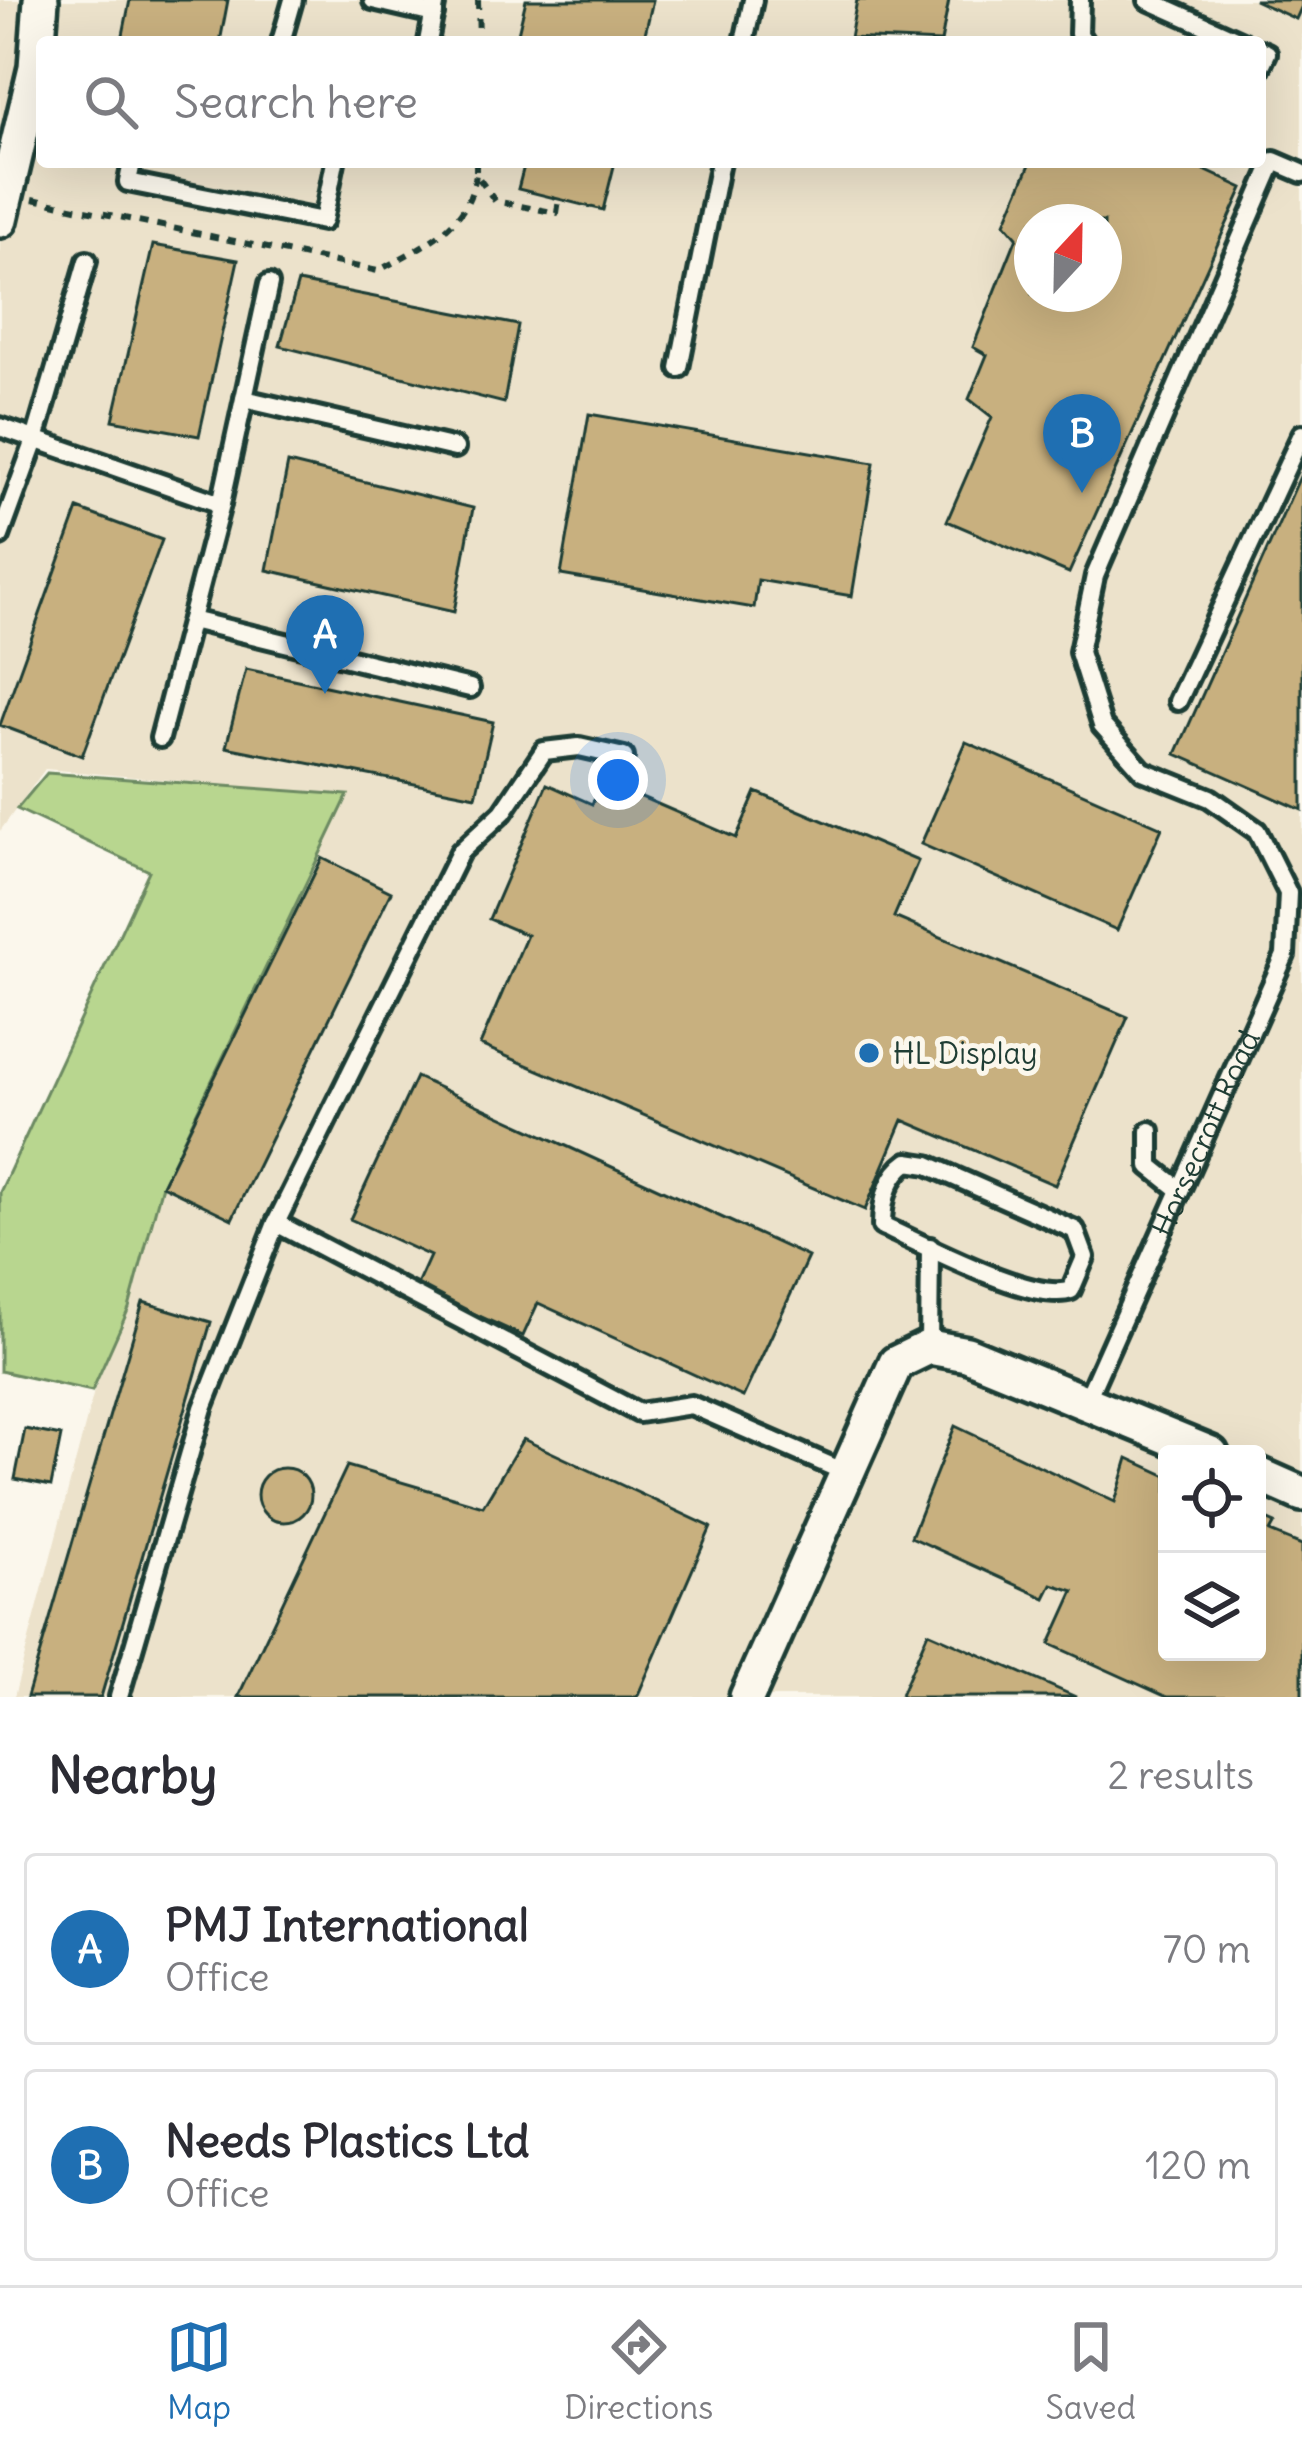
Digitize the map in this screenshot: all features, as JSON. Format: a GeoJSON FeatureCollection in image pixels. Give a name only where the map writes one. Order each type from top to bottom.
{"type":"FeatureCollection","features":[{"type":"Feature","properties":{"kind":"street"},"geometry":{"type":"LineString","coordinates":[[40,36],[41,0]]}},
{"type":"Feature","properties":{"kind":"street"},"geometry":{"type":"LineString","coordinates":[[0,220],[36,79]]}},
{"type":"Feature","properties":{"kind":"street"},"geometry":{"type":"LineString","coordinates":[[747,1697],[896,1363],[929,1347],[967,1354],[1191,1445]]}},
{"type":"Feature","properties":{"kind":"street"},"geometry":{"type":"LineString","coordinates":[[1266,1478],[1302,1494]]}},
{"type":"Feature","properties":{"kind":"lane"},"geometry":{"type":"LineString","coordinates":[[283,36],[293,0]]}},
{"type":"Feature","properties":{"kind":"lane"},"geometry":{"type":"LineString","coordinates":[[373,0],[435,7]]}},
{"type":"Feature","properties":{"kind":"lane"},"geometry":{"type":"LineString","coordinates":[[745,36],[753,0]]}},
{"type":"Feature","properties":{"kind":"lane"},"geometry":{"type":"LineString","coordinates":[[1079,0],[1080,36]]}},
{"type":"Feature","properties":{"kind":"lane"},"geometry":{"type":"LineString","coordinates":[[1148,0],[1229,36]]}},
{"type":"Feature","properties":{"kind":"lane","name":"Horsecroft Road"},"geometry":{"type":"LineString","coordinates":[[1267,158],[1302,173]]}},
{"type":"Feature","properties":{"kind":"lane"},"geometry":{"type":"LineString","coordinates":[[131,168],[128,182],[323,221],[334,168]]}},
{"type":"Feature","properties":{"kind":"lane"},"geometry":{"type":"LineString","coordinates":[[679,368],[719,168]]}},
{"type":"Feature","properties":{"kind":"lane","name":"Horsecroft Road"},"geometry":{"type":"LineString","coordinates":[[1087,1399],[1285,955],[1288,892],[1257,831],[1210,798],[1143,771],[1102,724],[1079,652],[1095,576],[1263,168]]}},
{"type":"Feature","properties":{"kind":"lane"},"geometry":{"type":"LineString","coordinates":[[0,536],[34,442],[87,261]]}},
{"type":"Feature","properties":{"kind":"lane"},"geometry":{"type":"LineString","coordinates":[[160,738],[221,504],[269,284]]}},
{"type":"Feature","properties":{"kind":"lane"},"geometry":{"type":"LineString","coordinates":[[244,399],[455,448]]}},
{"type":"Feature","properties":{"kind":"lane"},"geometry":{"type":"LineString","coordinates":[[0,427],[221,504]]}},
{"type":"Feature","properties":{"kind":"lane"},"geometry":{"type":"LineString","coordinates":[[1178,700],[1302,434]]}},
{"type":"Feature","properties":{"kind":"lane"},"geometry":{"type":"LineString","coordinates":[[191,620],[470,688]]}},
{"type":"Feature","properties":{"kind":"lane"},"geometry":{"type":"LineString","coordinates":[[119,1697],[203,1408],[276,1223],[460,852],[502,812],[544,752],[579,747],[624,757]]}},
{"type":"Feature","properties":{"kind":"lane"},"geometry":{"type":"LineString","coordinates":[[1150,1130],[1150,1166],[1180,1190]]}},
{"type":"Feature","properties":{"kind":"lane"},"geometry":{"type":"LineString","coordinates":[[908,1162],[928,1165],[1075,1230],[1085,1257],[1071,1291],[1057,1296],[930,1247],[882,1226],[882,1207],[896,1171],[908,1162]]}},
{"type":"Feature","properties":{"kind":"lane"},"geometry":{"type":"LineString","coordinates":[[276,1223],[639,1414],[692,1406],[847,1473]]}},
{"type":"Feature","properties":{"kind":"lane"},"geometry":{"type":"LineString","coordinates":[[929,1347],[930,1247]]}},
{"type":"Feature","properties":{"kind":"path"},"geometry":{"type":"LineString","coordinates":[[478,0],[478,36]]}},
{"type":"Feature","properties":{"kind":"path"},"geometry":{"type":"LineString","coordinates":[[476,168],[495,201],[557,213],[560,199]]}},
{"type":"Feature","properties":{"kind":"shaded area"},"geometry":{"type":"Polygon","coordinates":[[[0,0],[1302,0],[1302,1697],[14,1697],[94,1391],[132,1300],[160,1187],[347,796],[45,769],[0,831],[0,0]]]}},
{"type":"Feature","properties":{"kind":"green space"},"geometry":{"type":"Polygon","coordinates":[[[47,773],[348,795],[162,1185],[129,1308],[92,1391],[0,1371],[0,1192],[149,871],[17,809],[47,773]]]}},
{"type":"Feature","properties":{"kind":"building"},"geometry":{"type":"Polygon","coordinates":[[[130,0],[228,0],[221,36],[123,36],[130,0]]]}},
{"type":"Feature","properties":{"kind":"building"},"geometry":{"type":"Polygon","coordinates":[[[526,0],[653,0],[644,36],[517,36],[526,0]]]}},
{"type":"Feature","properties":{"kind":"building"},"geometry":{"type":"Polygon","coordinates":[[[857,0],[949,0],[942,36],[850,36],[857,0]]]}},
{"type":"Feature","properties":{"kind":"building"},"geometry":{"type":"Polygon","coordinates":[[[1254,0],[1302,0],[1302,6],[1296,19],[1254,0]]]}},
{"type":"Feature","properties":{"kind":"building"},"geometry":{"type":"Polygon","coordinates":[[[523,168],[614,168],[603,210],[518,189],[523,168]]]}},
{"type":"Feature","properties":{"kind":"building"},"geometry":{"type":"Polygon","coordinates":[[[1028,168],[1200,168],[1243,188],[1069,573],[947,521],[992,417],[969,399],[987,355],[973,347],[1014,244],[1014,312],[1122,312],[1122,204],[1014,204],[1014,234],[1005,223],[1028,168]]]}},
{"type":"Feature","properties":{"kind":"building"},"geometry":{"type":"Polygon","coordinates":[[[153,245],[238,260],[199,436],[113,420],[153,245]]]}},
{"type":"Feature","properties":{"kind":"building"},"geometry":{"type":"Polygon","coordinates":[[[298,282],[518,325],[504,403],[280,346],[298,282]]]}},
{"type":"Feature","properties":{"kind":"building"},"geometry":{"type":"Polygon","coordinates":[[[589,414],[874,463],[852,596],[758,580],[754,608],[561,575],[589,414]]]}},
{"type":"Feature","properties":{"kind":"building"},"geometry":{"type":"Polygon","coordinates":[[[288,463],[473,508],[454,612],[267,570],[288,463]]]}},
{"type":"Feature","properties":{"kind":"building"},"geometry":{"type":"Polygon","coordinates":[[[1302,472],[1302,810],[1176,754],[1302,472]]]}},
{"type":"Feature","properties":{"kind":"building"},"geometry":{"type":"Polygon","coordinates":[[[78,509],[162,540],[82,756],[0,725],[78,509]]]}},
{"type":"Feature","properties":{"kind":"building"},"geometry":{"type":"Polygon","coordinates":[[[246,669],[493,722],[476,796],[226,747],[246,669]]]}},
{"type":"Feature","properties":{"kind":"building"},"geometry":{"type":"Polygon","coordinates":[[[966,742],[1162,828],[1117,930],[921,844],[966,742]]]}},
{"type":"Feature","properties":{"kind":"building"},"geometry":{"type":"Polygon","coordinates":[[[602,780],[736,838],[756,792],[918,861],[894,917],[1128,1017],[1055,1185],[903,1120],[865,1210],[480,1045],[527,935],[489,919],[547,784],[592,804],[602,780]]]}},
{"type":"Feature","properties":{"kind":"building"},"geometry":{"type":"Polygon","coordinates":[[[322,858],[391,892],[232,1219],[162,1185],[322,858]]]}},
{"type":"Feature","properties":{"kind":"building"},"geometry":{"type":"Polygon","coordinates":[[[416,1077],[808,1257],[743,1397],[538,1303],[523,1336],[416,1287],[430,1256],[350,1219],[416,1077]]]}},
{"type":"Feature","properties":{"kind":"building"},"geometry":{"type":"Polygon","coordinates":[[[143,1302],[211,1322],[101,1697],[27,1697],[143,1302]]]}},
{"type":"Feature","properties":{"kind":"building"},"geometry":{"type":"Polygon","coordinates":[[[955,1426],[1115,1502],[1128,1458],[1158,1472],[1158,1661],[1266,1661],[1266,1519],[1275,1523],[1270,1532],[1302,1545],[1302,1697],[1167,1697],[1050,1644],[1074,1591],[1052,1584],[1045,1598],[911,1537],[955,1426]]]}},
{"type":"Feature","properties":{"kind":"building"},"geometry":{"type":"Polygon","coordinates":[[[25,1429],[61,1436],[51,1486],[15,1479],[25,1429]]]}},
{"type":"Feature","properties":{"kind":"building"},"geometry":{"type":"Polygon","coordinates":[[[523,1439],[711,1527],[637,1697],[238,1697],[347,1466],[483,1506],[523,1439]]]}},
{"type":"Feature","properties":{"kind":"building"},"geometry":{"type":"Polygon","coordinates":[[[284,1468],[303,1476],[311,1495],[303,1514],[284,1522],[265,1514],[257,1495],[265,1476],[284,1468]]]}},
{"type":"Feature","properties":{"kind":"building"},"geometry":{"type":"Polygon","coordinates":[[[928,1632],[1076,1697],[900,1697],[928,1632]]]}},
{"type":"Feature","properties":{"kind":"place","name":"Needs Plastics Ltd"},"geometry":{"type":"Point","coordinates":[1082,493]}},
{"type":"Feature","properties":{"kind":"place","name":"PMJ International"},"geometry":{"type":"Point","coordinates":[325,694]}},
{"type":"Feature","properties":{"kind":"place","name":"HL Display"},"geometry":{"type":"Point","coordinates":[869,1053]}}]}
